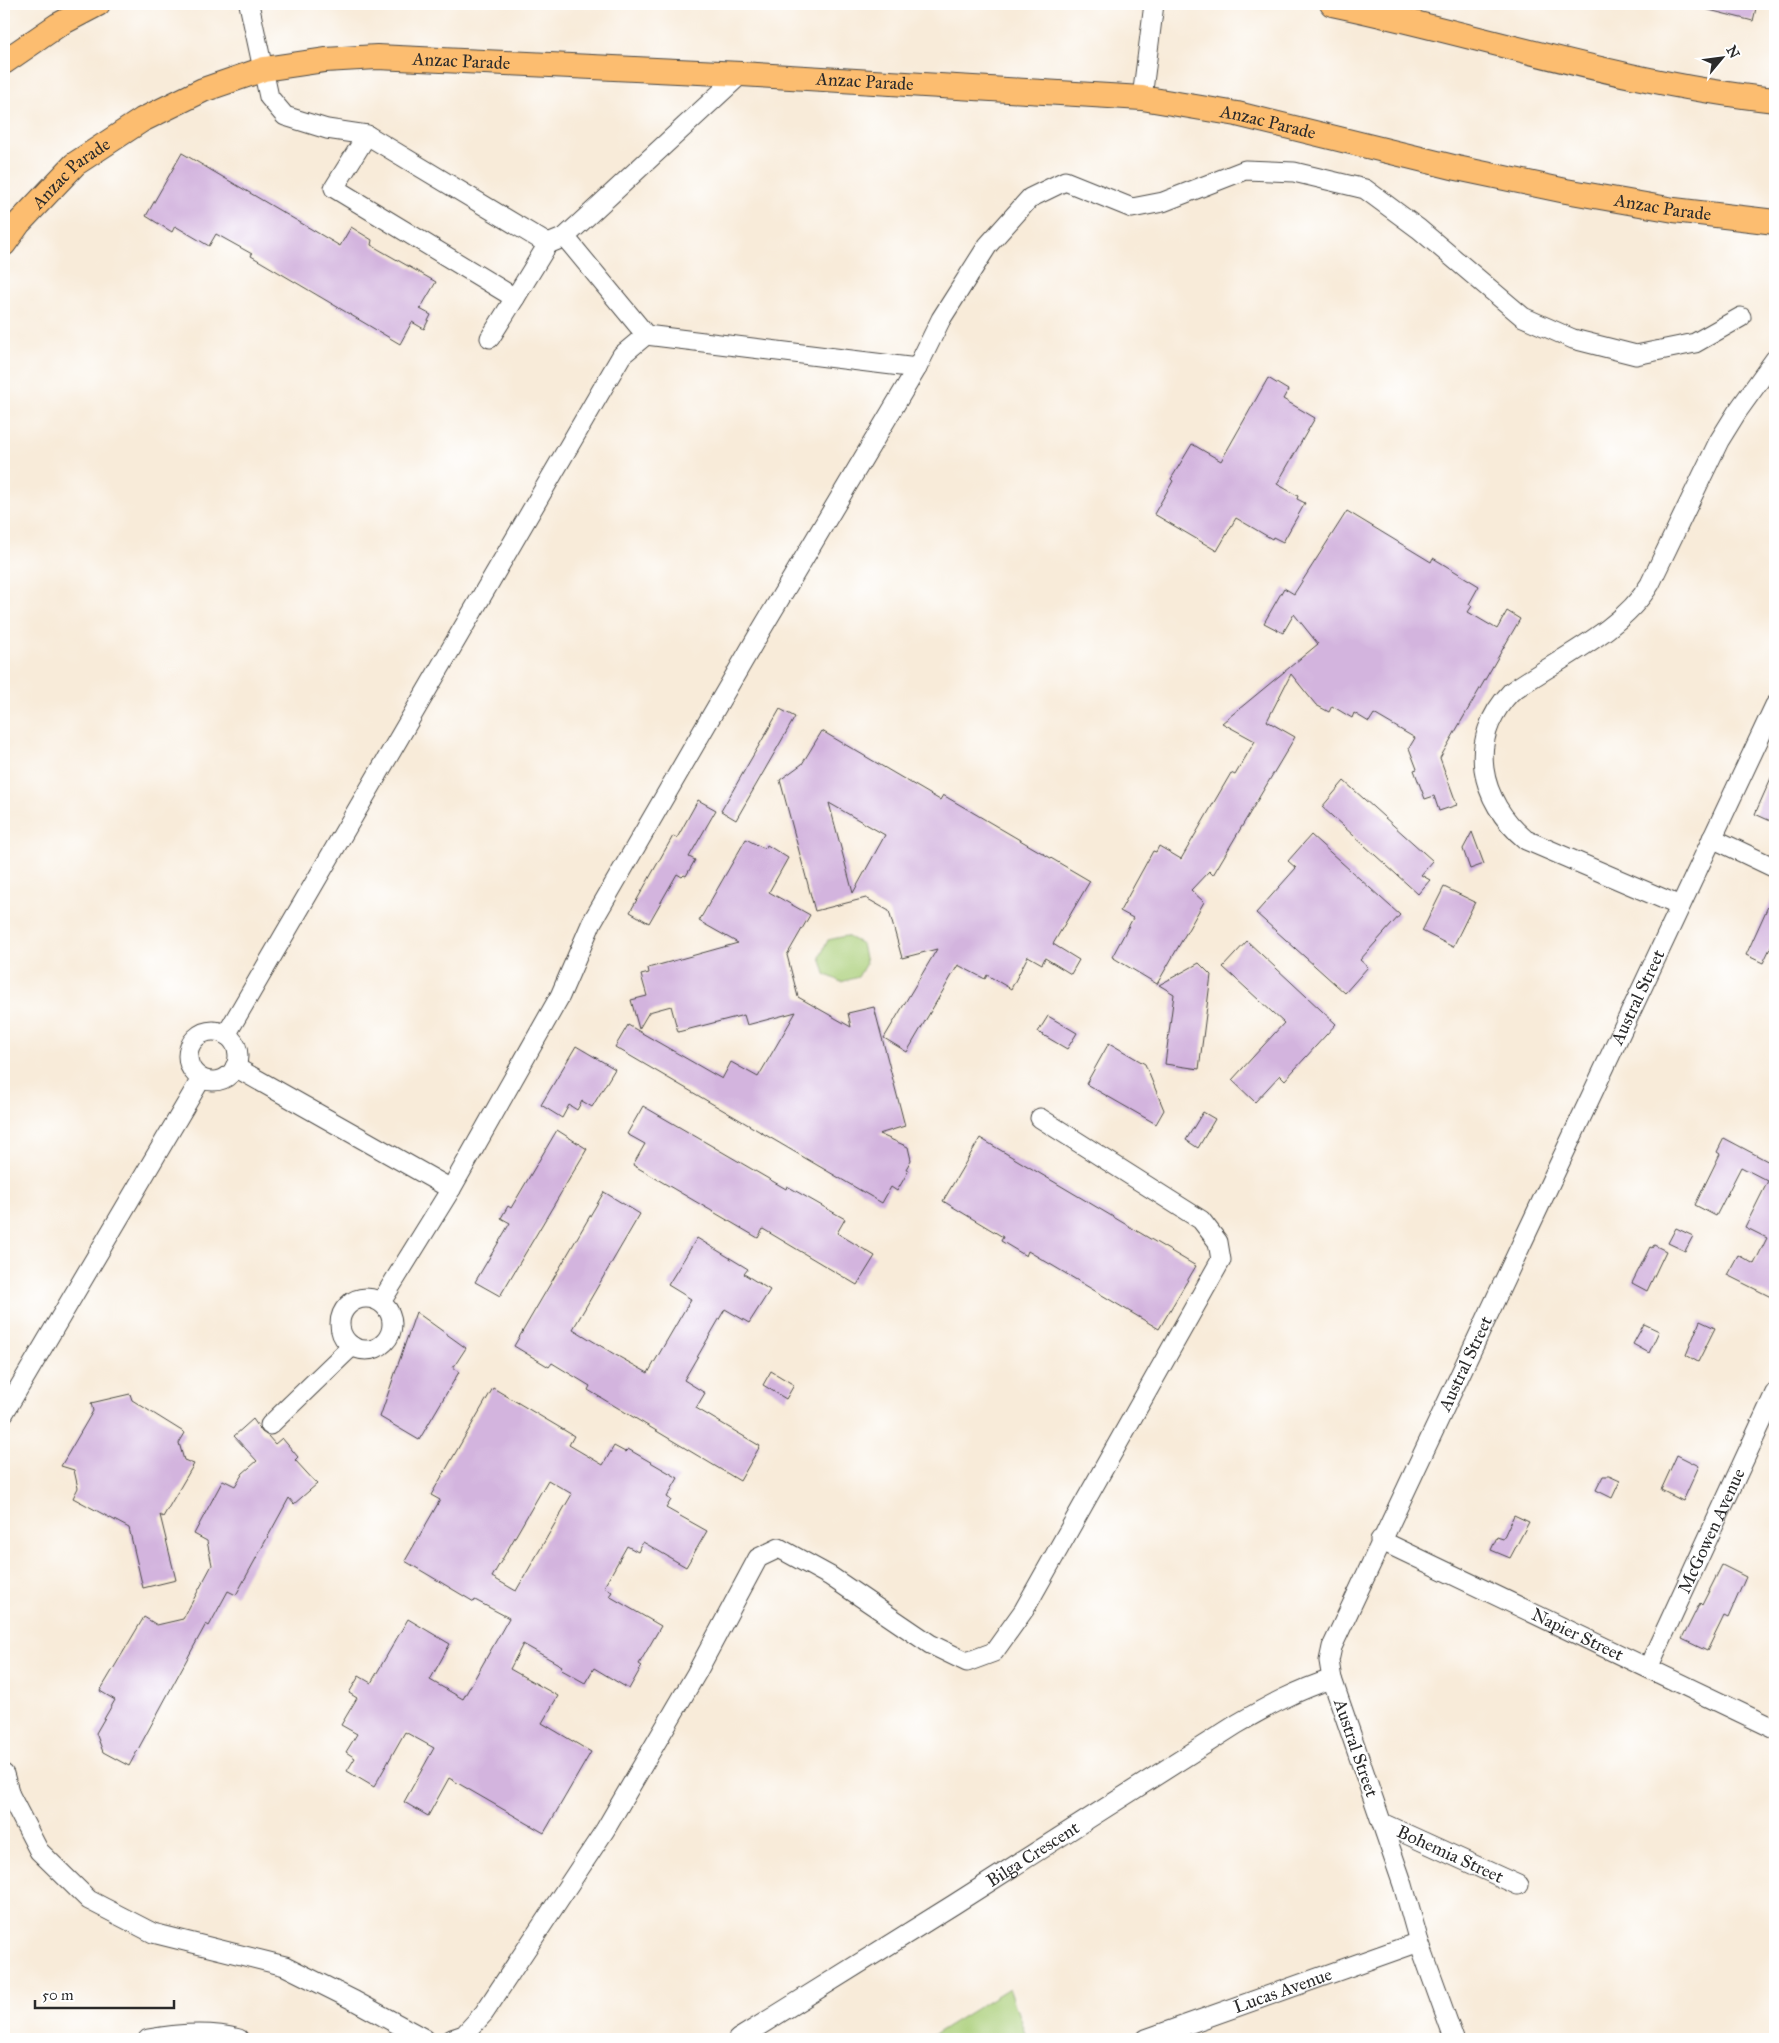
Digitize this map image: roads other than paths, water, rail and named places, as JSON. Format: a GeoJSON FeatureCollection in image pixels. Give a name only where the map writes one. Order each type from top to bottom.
{"type":"FeatureCollection","features":[{"type":"Feature","properties":{"kind":"main road"},"geometry":{"type":"LineString","coordinates":[[4,62],[58,25],[98,4]]}},
{"type":"Feature","properties":{"kind":"main road"},"geometry":{"type":"LineString","coordinates":[[1332,4],[1652,81],[1730,95],[1775,100]]}},
{"type":"Feature","properties":{"kind":"main road","name":"Anzac Parade"},"geometry":{"type":"LineString","coordinates":[[4,244],[19,223],[75,164],[150,116],[203,90],[264,69],[324,60],[377,57],[741,74],[1142,98],[1236,114],[1457,168],[1566,192],[1674,210],[1775,222]]}},
{"type":"Feature","properties":{"kind":"street"},"geometry":{"type":"LineString","coordinates":[[249,4],[269,97],[285,116],[327,128],[366,135],[556,240],[646,335],[917,368]]}},
{"type":"Feature","properties":{"kind":"street"},"geometry":{"type":"LineString","coordinates":[[1142,98],[1154,4]]}},
{"type":"Feature","properties":{"kind":"street"},"geometry":{"type":"LineString","coordinates":[[490,338],[515,298],[556,240],[741,74]]}},
{"type":"Feature","properties":{"kind":"street"},"geometry":{"type":"LineString","coordinates":[[366,135],[334,188],[515,298]]}},
{"type":"Feature","properties":{"kind":"street"},"geometry":{"type":"LineString","coordinates":[[381,1302],[451,1189],[560,996],[592,922],[760,632],[917,368],[941,319],[988,245],[1030,198],[1065,181],[1132,208],[1163,202],[1245,170],[1294,172],[1365,189],[1419,229],[1523,317],[1573,339],[1636,354],[1694,343],[1741,316]]}},
{"type":"Feature","properties":{"kind":"street"},"geometry":{"type":"LineString","coordinates":[[226,1035],[622,355],[646,335]]}},
{"type":"Feature","properties":{"kind":"street"},"geometry":{"type":"LineString","coordinates":[[1680,906],[1526,840],[1507,822],[1498,808],[1484,773],[1483,746],[1485,735],[1500,703],[1511,692],[1621,619],[1642,598],[1719,441],[1775,359]]}},
{"type":"Feature","properties":{"kind":"street","name":"Austral Street"},"geometry":{"type":"LineString","coordinates":[[1454,2039],[1419,1942],[1403,1885],[1332,1679],[1329,1661],[1332,1647],[1380,1540],[1775,705]]}},
{"type":"Feature","properties":{"kind":"street"},"geometry":{"type":"LineString","coordinates":[[1712,838],[1775,868]]}},
{"type":"Feature","properties":{"kind":"street"},"geometry":{"type":"LineString","coordinates":[[217,1031],[226,1035],[235,1044],[238,1055],[231,1074],[224,1079],[208,1081],[201,1078],[193,1072],[188,1063],[191,1043],[198,1036],[207,1032],[217,1031]]}},
{"type":"Feature","properties":{"kind":"street"},"geometry":{"type":"LineString","coordinates":[[235,1067],[451,1189]]}},
{"type":"Feature","properties":{"kind":"street"},"geometry":{"type":"LineString","coordinates":[[4,1413],[201,1078]]}},
{"type":"Feature","properties":{"kind":"street"},"geometry":{"type":"LineString","coordinates":[[452,2039],[464,2036],[484,2013],[605,1830],[696,1674],[758,1558],[779,1548],[830,1576],[930,1644],[967,1662],[994,1652],[1024,1610],[1221,1260],[1218,1242],[1201,1220],[1040,1118]]}},
{"type":"Feature","properties":{"kind":"street"},"geometry":{"type":"LineString","coordinates":[[365,1298],[381,1302],[388,1309],[392,1326],[390,1335],[385,1342],[369,1350],[360,1350],[352,1346],[346,1341],[340,1325],[344,1309],[350,1303],[365,1298]]}},
{"type":"Feature","properties":{"kind":"street"},"geometry":{"type":"LineString","coordinates":[[270,1425],[352,1346]]}},
{"type":"Feature","properties":{"kind":"street","name":"McGowen Avenue"},"geometry":{"type":"LineString","coordinates":[[1648,1668],[1775,1392]]}},
{"type":"Feature","properties":{"kind":"street","name":"Napier Street"},"geometry":{"type":"LineString","coordinates":[[1380,1540],[1775,1729]]}},
{"type":"Feature","properties":{"kind":"street","name":"Bilga Crescent"},"geometry":{"type":"LineString","coordinates":[[738,2039],[1237,1724],[1277,1700],[1332,1679]]}},
{"type":"Feature","properties":{"kind":"street"},"geometry":{"type":"LineString","coordinates":[[4,1774],[10,1795],[38,1851],[89,1900],[153,1933],[285,1966],[425,2039]]}},
{"type":"Feature","properties":{"kind":"street","name":"Bohemia Street"},"geometry":{"type":"LineString","coordinates":[[1382,1822],[1518,1884]]}},
{"type":"Feature","properties":{"kind":"street","name":"Lucas Avenue"},"geometry":{"type":"LineString","coordinates":[[1146,2039],[1165,2036],[1419,1942]]}},
{"type":"Feature","properties":{"kind":"street"},"geometry":{"type":"LineString","coordinates":[[148,2039],[167,2036],[225,2035],[239,2039]]}}]}
